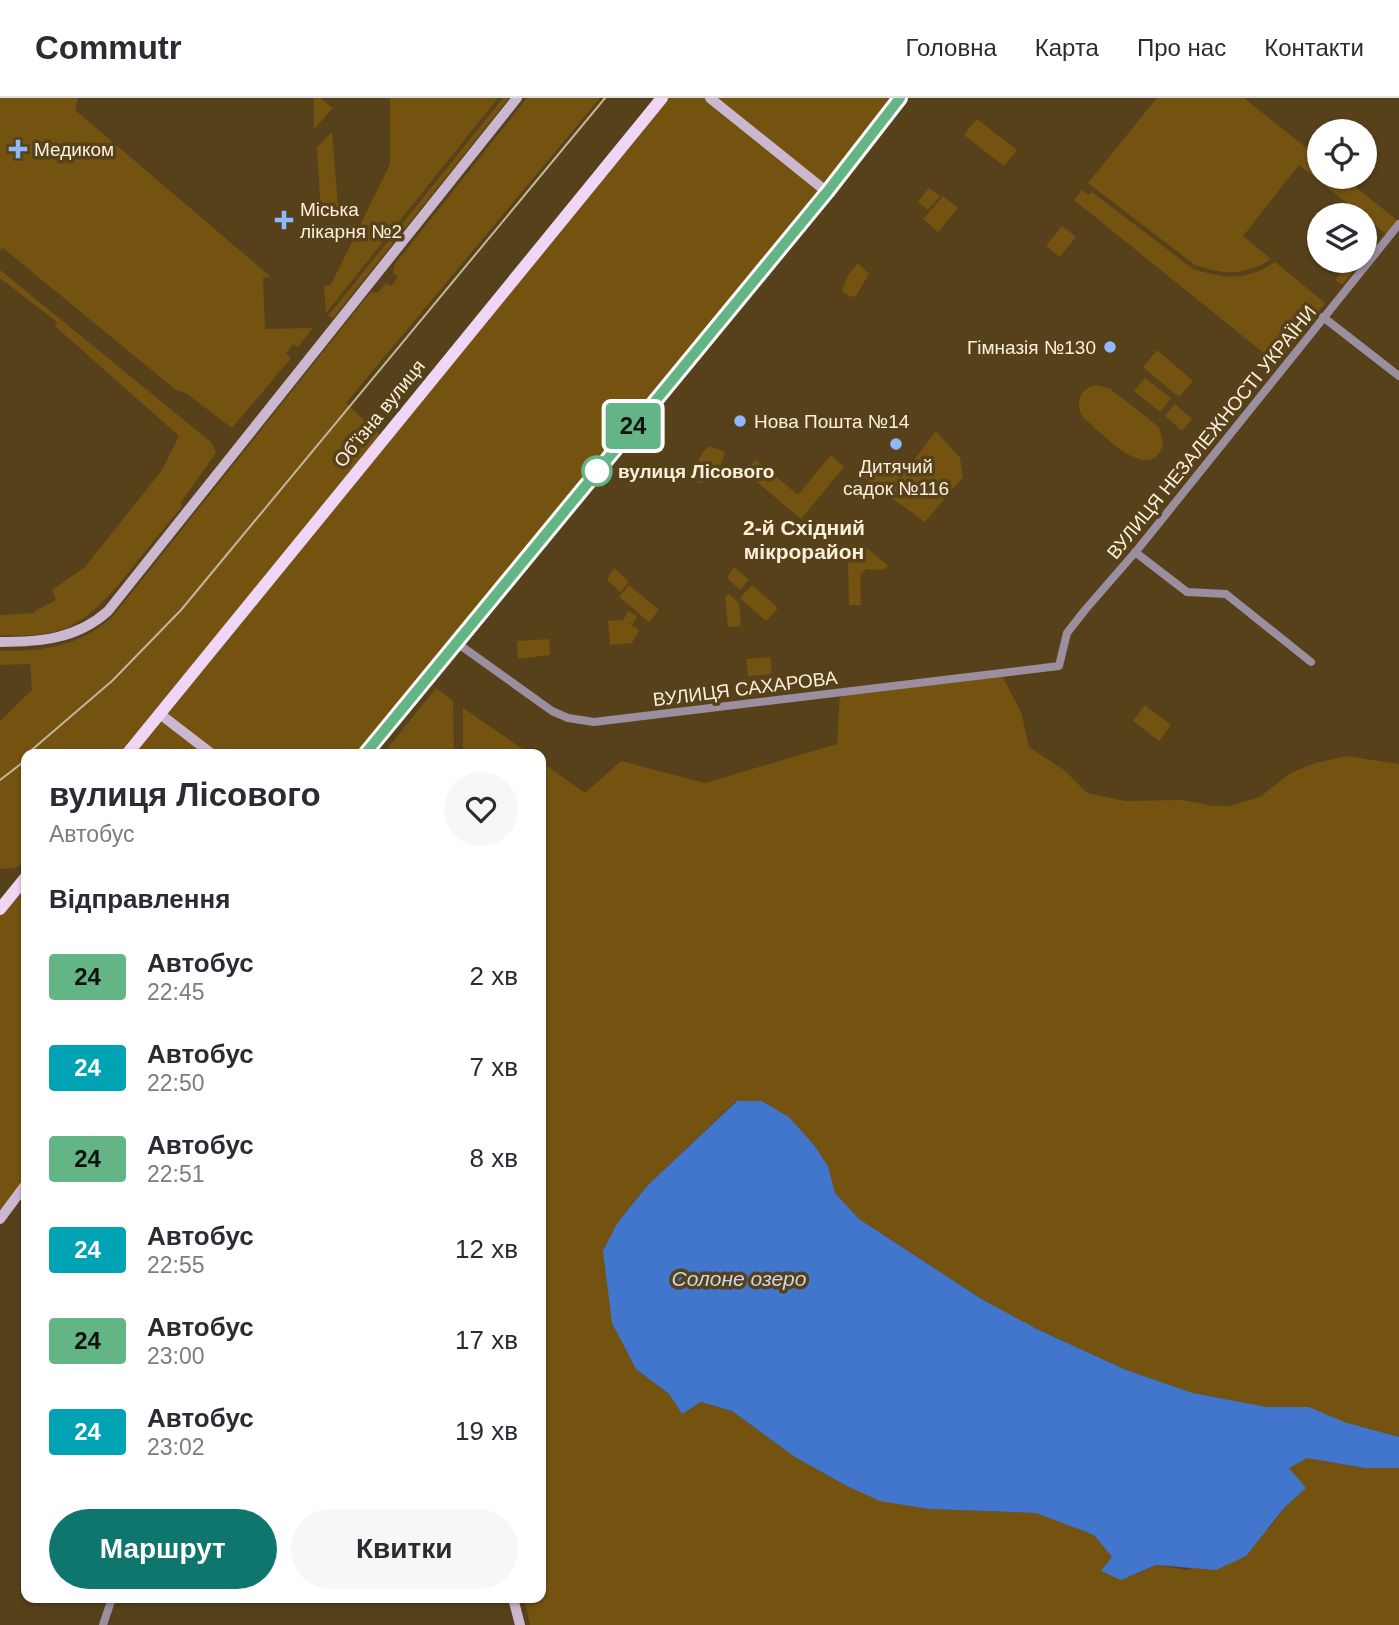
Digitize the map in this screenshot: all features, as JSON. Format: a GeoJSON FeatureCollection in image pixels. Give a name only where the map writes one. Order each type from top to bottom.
{"type":"FeatureCollection","features":[{"type":"Feature","properties":{"kind":"main road","name":"Обʼїзна вулиця"},"geometry":{"type":"LineString","coordinates":[[131,749],[662,98]]}},
{"type":"Feature","properties":{"kind":"main road"},"geometry":{"type":"LineString","coordinates":[[0,909],[21,883]]}},
{"type":"Feature","properties":{"kind":"street"},"geometry":{"type":"LineString","coordinates":[[0,642],[34,642],[58,638],[89,626],[108,611],[517,98]]}},
{"type":"Feature","properties":{"kind":"street"},"geometry":{"type":"LineString","coordinates":[[710,98],[827,192]]}},
{"type":"Feature","properties":{"kind":"street"},"geometry":{"type":"LineString","coordinates":[[369,749],[827,192],[900,98]]}},
{"type":"Feature","properties":{"kind":"street","name":"ВУЛИЦЯ НЕЗАЛЕЖНОСТІ УКРАЇНИ"},"geometry":{"type":"LineString","coordinates":[[1059,666],[1067,634],[1399,224]]}},
{"type":"Feature","properties":{"kind":"street"},"geometry":{"type":"LineString","coordinates":[[1323,317],[1399,376]]}},
{"type":"Feature","properties":{"kind":"street"},"geometry":{"type":"LineString","coordinates":[[1135,552],[1187,592],[1226,594],[1311,662]]}},
{"type":"Feature","properties":{"kind":"street","name":"ВУЛИЦЯ САХАРОВА"},"geometry":{"type":"LineString","coordinates":[[457,643],[552,711],[568,718],[594,722],[1059,666]]}},
{"type":"Feature","properties":{"kind":"street"},"geometry":{"type":"LineString","coordinates":[[160,714],[206,749]]}},
{"type":"Feature","properties":{"kind":"street"},"geometry":{"type":"LineString","coordinates":[[0,1219],[21,1191]]}},
{"type":"Feature","properties":{"kind":"street"},"geometry":{"type":"LineString","coordinates":[[103,1625],[110,1603]]}},
{"type":"Feature","properties":{"kind":"street"},"geometry":{"type":"LineString","coordinates":[[514,1603],[520,1625]]}},
{"type":"Feature","properties":{"kind":"shaded area"},"geometry":{"type":"Polygon","coordinates":[[[0,98],[78,98],[75,110],[271,277],[263,278],[265,329],[313,328],[298,347],[293,344],[286,353],[291,358],[232,428],[187,394],[176,390],[3,248],[0,250],[0,98]]]}},
{"type":"Feature","properties":{"kind":"shaded area"},"geometry":{"type":"Polygon","coordinates":[[[314,98],[320,98],[333,108],[314,129],[314,98]]]}},
{"type":"Feature","properties":{"kind":"shaded area"},"geometry":{"type":"Polygon","coordinates":[[[390,98],[498,98],[326,313],[324,286],[331,285],[390,164],[390,98]]]}},
{"type":"Feature","properties":{"kind":"shaded area"},"geometry":{"type":"Polygon","coordinates":[[[503,98],[509,98],[333,318],[328,316],[503,98]]]}},
{"type":"Feature","properties":{"kind":"shaded area"},"geometry":{"type":"Polygon","coordinates":[[[527,98],[600,98],[346,403],[383,438],[662,98],[900,98],[369,749],[21,749],[21,864],[15,868],[0,869],[0,721],[32,690],[30,664],[0,665],[0,651],[46,648],[74,641],[113,616],[370,293],[379,292],[386,283],[391,286],[398,277],[393,273],[395,264],[527,98]]]}},
{"type":"Feature","properties":{"kind":"shaded area"},"geometry":{"type":"Polygon","coordinates":[[[1157,98],[1244,98],[1307,148],[1307,171],[1299,165],[1243,236],[1271,259],[1243,271],[1215,271],[1195,265],[1088,183],[1157,98]]]}},
{"type":"Feature","properties":{"kind":"shaded area"},"geometry":{"type":"Polygon","coordinates":[[[977,119],[1017,150],[1004,166],[964,135],[977,119]]]}},
{"type":"Feature","properties":{"kind":"shaded area"},"geometry":{"type":"Polygon","coordinates":[[[332,132],[338,207],[330,217],[321,216],[317,147],[332,132]]]}},
{"type":"Feature","properties":{"kind":"shaded area"},"geometry":{"type":"Polygon","coordinates":[[[929,188],[940,196],[928,210],[918,202],[929,188]]]}},
{"type":"Feature","properties":{"kind":"shaded area"},"geometry":{"type":"Polygon","coordinates":[[[1329,189],[1358,189],[1376,203],[1347,203],[1329,189]]]}},
{"type":"Feature","properties":{"kind":"shaded area"},"geometry":{"type":"Polygon","coordinates":[[[1082,190],[1089,195],[1092,192],[1193,269],[1215,275],[1236,276],[1255,273],[1275,262],[1325,303],[1276,363],[1074,200],[1082,190]]]}},
{"type":"Feature","properties":{"kind":"shaded area"},"geometry":{"type":"Polygon","coordinates":[[[943,196],[958,208],[938,232],[923,219],[943,196]]]}},
{"type":"Feature","properties":{"kind":"shaded area"},"geometry":{"type":"Polygon","coordinates":[[[1377,204],[1398,221],[1387,235],[1377,227],[1377,204]]]}},
{"type":"Feature","properties":{"kind":"shaded area"},"geometry":{"type":"Polygon","coordinates":[[[1062,226],[1076,237],[1060,257],[1046,246],[1062,226]]]}},
{"type":"Feature","properties":{"kind":"shaded area"},"geometry":{"type":"Polygon","coordinates":[[[858,263],[869,274],[856,296],[851,297],[842,291],[848,275],[858,263]]]}},
{"type":"Feature","properties":{"kind":"shaded area"},"geometry":{"type":"Polygon","coordinates":[[[0,270],[212,443],[216,453],[181,502],[181,508],[101,603],[75,624],[43,634],[0,635],[0,615],[35,613],[56,600],[52,590],[85,567],[162,470],[179,436],[55,326],[57,322],[0,278],[0,270]]]}},
{"type":"Feature","properties":{"kind":"shaded area"},"geometry":{"type":"Polygon","coordinates":[[[1341,273],[1352,273],[1342,285],[1335,280],[1341,273]]]}},
{"type":"Feature","properties":{"kind":"shaded area"},"geometry":{"type":"Polygon","coordinates":[[[1157,350],[1193,381],[1179,397],[1143,367],[1157,350]]]}},
{"type":"Feature","properties":{"kind":"shaded area"},"geometry":{"type":"Polygon","coordinates":[[[1145,378],[1171,398],[1160,412],[1134,391],[1145,378]]]}},
{"type":"Feature","properties":{"kind":"shaded area"},"geometry":{"type":"Polygon","coordinates":[[[1095,385],[1109,388],[1159,427],[1163,444],[1157,456],[1148,460],[1125,452],[1084,418],[1079,408],[1080,398],[1085,390],[1095,385]]]}},
{"type":"Feature","properties":{"kind":"shaded area"},"geometry":{"type":"Polygon","coordinates":[[[1175,404],[1192,419],[1182,431],[1165,416],[1175,404]]]}},
{"type":"Feature","properties":{"kind":"shaded area"},"geometry":{"type":"Polygon","coordinates":[[[936,431],[960,458],[963,477],[925,522],[863,477],[872,465],[901,477],[936,431]]]}},
{"type":"Feature","properties":{"kind":"shaded area"},"geometry":{"type":"Polygon","coordinates":[[[710,446],[725,452],[714,477],[698,483],[700,458],[710,446]]]}},
{"type":"Feature","properties":{"kind":"shaded area"},"geometry":{"type":"Polygon","coordinates":[[[831,455],[844,467],[801,519],[745,472],[756,460],[798,495],[831,455]]]}},
{"type":"Feature","properties":{"kind":"shaded area"},"geometry":{"type":"Polygon","coordinates":[[[864,545],[888,566],[884,570],[866,569],[860,576],[861,605],[849,605],[848,564],[864,545]]]}},
{"type":"Feature","properties":{"kind":"shaded area"},"geometry":{"type":"Polygon","coordinates":[[[734,567],[749,580],[740,590],[727,578],[734,567]]]}},
{"type":"Feature","properties":{"kind":"shaded area"},"geometry":{"type":"Polygon","coordinates":[[[614,568],[629,582],[620,592],[607,580],[614,568]]]}},
{"type":"Feature","properties":{"kind":"shaded area"},"geometry":{"type":"Polygon","coordinates":[[[629,585],[659,610],[649,622],[619,597],[629,585]]]}},
{"type":"Feature","properties":{"kind":"shaded area"},"geometry":{"type":"Polygon","coordinates":[[[752,585],[778,608],[766,621],[740,598],[752,585]]]}},
{"type":"Feature","properties":{"kind":"shaded area"},"geometry":{"type":"Polygon","coordinates":[[[729,594],[739,603],[741,626],[728,627],[725,597],[729,594]]]}},
{"type":"Feature","properties":{"kind":"shaded area"},"geometry":{"type":"Polygon","coordinates":[[[628,611],[637,616],[633,624],[627,622],[639,630],[632,643],[610,645],[608,621],[623,620],[628,611]]]}},
{"type":"Feature","properties":{"kind":"shaded area"},"geometry":{"type":"Polygon","coordinates":[[[549,639],[550,655],[518,659],[517,641],[549,639]]]}},
{"type":"Feature","properties":{"kind":"shaded area"},"geometry":{"type":"Polygon","coordinates":[[[770,657],[772,674],[748,676],[746,659],[770,657]]]}},
{"type":"Feature","properties":{"kind":"shaded area"},"geometry":{"type":"Polygon","coordinates":[[[1001,674],[1021,712],[1029,747],[1064,770],[1087,793],[1125,801],[1182,800],[1213,806],[1230,806],[1260,797],[1289,774],[1315,763],[1347,756],[1399,764],[1399,1437],[1337,1420],[1309,1407],[1267,1407],[1193,1393],[1126,1370],[1031,1326],[983,1300],[859,1219],[835,1193],[828,1166],[814,1145],[789,1117],[762,1101],[736,1101],[648,1185],[618,1222],[636,1369],[669,1394],[682,1414],[701,1402],[732,1411],[795,1457],[854,1489],[929,1509],[1036,1513],[1094,1535],[1112,1557],[1137,1574],[1156,1565],[1187,1570],[1269,1529],[1285,1507],[1305,1488],[1288,1468],[1307,1458],[1365,1468],[1399,1468],[1399,1625],[530,1625],[525,1603],[546,1603],[546,766],[585,793],[621,761],[705,783],[837,744],[840,693],[1001,674]]]}},
{"type":"Feature","properties":{"kind":"shaded area"},"geometry":{"type":"Polygon","coordinates":[[[436,688],[453,701],[454,749],[387,749],[436,688]]]}},
{"type":"Feature","properties":{"kind":"shaded area"},"geometry":{"type":"Polygon","coordinates":[[[1145,705],[1171,725],[1159,741],[1133,721],[1145,705]]]}},
{"type":"Feature","properties":{"kind":"shaded area"},"geometry":{"type":"Polygon","coordinates":[[[463,708],[523,749],[463,749],[463,708]]]}},
{"type":"Feature","properties":{"kind":"shaded area"},"geometry":{"type":"Polygon","coordinates":[[[21,883],[21,1191],[0,1219],[0,909],[21,883]]]}},
{"type":"Feature","properties":{"kind":"water","name":"Солоне озеро"},"geometry":{"type":"Polygon","coordinates":[[[737,1101],[762,1101],[789,1117],[814,1145],[828,1166],[835,1193],[859,1219],[983,1300],[1037,1329],[1126,1370],[1193,1393],[1267,1407],[1309,1407],[1344,1422],[1399,1437],[1399,1468],[1365,1468],[1307,1458],[1289,1468],[1306,1488],[1285,1507],[1246,1556],[1216,1570],[1156,1565],[1121,1580],[1101,1571],[1112,1557],[1094,1535],[1036,1513],[929,1509],[880,1501],[795,1457],[732,1411],[701,1402],[682,1414],[669,1394],[636,1369],[612,1323],[603,1251],[618,1222],[648,1185],[737,1101]]]}},
{"type":"Feature","properties":{"kind":"tram line"},"geometry":{"type":"LineString","coordinates":[[33,749],[112,681],[181,610],[605,98]]}},
{"type":"Feature","properties":{"kind":"tram line"},"geometry":{"type":"LineString","coordinates":[[0,780],[21,764]]}},
{"type":"Feature","properties":{"kind":"bus line","name":"24"},"geometry":{"type":"LineString","coordinates":[[369,749],[827,192],[900,98]]}},
{"type":"Feature","properties":{"kind":"place","name":"Медиком"},"geometry":{"type":"Point","coordinates":[18,149]}},
{"type":"Feature","properties":{"kind":"place","name":"Міська лікарня №2"},"geometry":{"type":"Point","coordinates":[284,220]}},
{"type":"Feature","properties":{"kind":"place","name":"Гімназія №130"},"geometry":{"type":"Point","coordinates":[1110,347]}},
{"type":"Feature","properties":{"kind":"place","name":"Нова Пошта №14"},"geometry":{"type":"Point","coordinates":[740,421]}},
{"type":"Feature","properties":{"kind":"place","name":"Дитячий садок №116"},"geometry":{"type":"Point","coordinates":[896,444]}},
{"type":"Feature","properties":{"kind":"place","name":"вулиця Лісового"},"geometry":{"type":"Point","coordinates":[597,471]}},
{"type":"Feature","properties":{"kind":"district","name":"2-й Східний мікрорайон"},"geometry":{"type":"Point","coordinates":[804,540]}}]}
